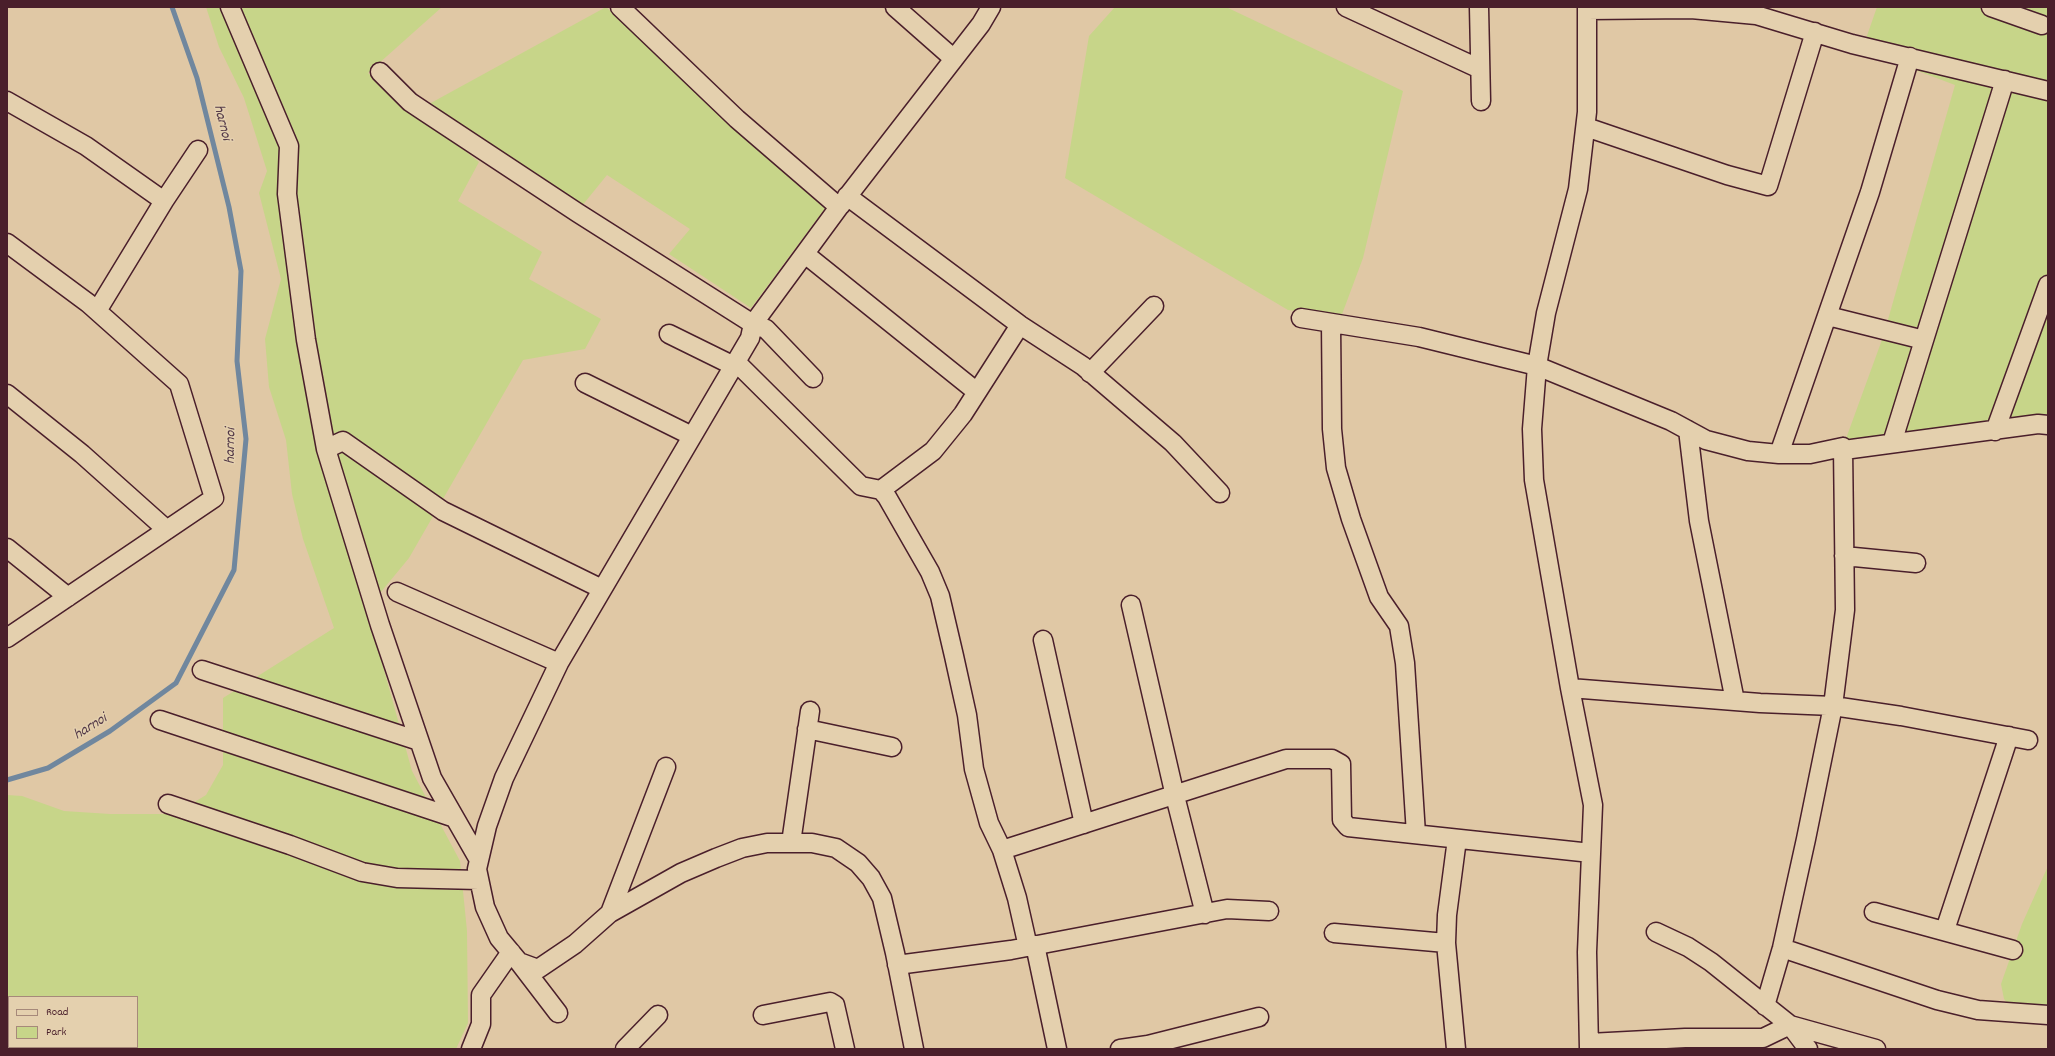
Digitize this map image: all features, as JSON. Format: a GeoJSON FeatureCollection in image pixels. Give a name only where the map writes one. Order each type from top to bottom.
{"type":"FeatureCollection","features":[{"type":"Feature","properties":{"kind":"street"},"geometry":{"type":"LineString","coordinates":[[230,7],[289,146],[287,194],[306,340],[326,449],[380,625],[432,778],[479,860]]}},
{"type":"Feature","properties":{"kind":"street"},"geometry":{"type":"LineString","coordinates":[[620,7],[737,119],[843,202],[1020,326],[1090,373],[1172,443],[1220,493]]}},
{"type":"Feature","properties":{"kind":"street"},"geometry":{"type":"LineString","coordinates":[[894,7],[954,59]]}},
{"type":"Feature","properties":{"kind":"street"},"geometry":{"type":"LineString","coordinates":[[558,1013],[499,938],[485,907],[477,869],[487,826],[504,778],[559,663],[750,338],[753,324],[843,202],[981,24],[991,7]]}},
{"type":"Feature","properties":{"kind":"street"},"geometry":{"type":"LineString","coordinates":[[1346,7],[1372,13],[1480,70]]}},
{"type":"Feature","properties":{"kind":"street"},"geometry":{"type":"LineString","coordinates":[[1479,7],[1481,101]]}},
{"type":"Feature","properties":{"kind":"street"},"geometry":{"type":"LineString","coordinates":[[1991,7],[2042,25]]}},
{"type":"Feature","properties":{"kind":"street"},"geometry":{"type":"LineString","coordinates":[[1876,1049],[1790,1025],[1763,1038],[1685,1044],[1589,1046],[1587,952],[1593,805],[1570,688],[1534,480],[1532,429],[1537,366],[1546,313],[1578,189],[1588,112],[1587,9],[1691,9],[1756,14],[1815,32],[2048,91]]}},
{"type":"Feature","properties":{"kind":"street"},"geometry":{"type":"LineString","coordinates":[[1586,127],[1727,175],[1768,186],[1815,32]]}},
{"type":"Feature","properties":{"kind":"street"},"geometry":{"type":"LineString","coordinates":[[1779,454],[1870,192],[1910,57]]}},
{"type":"Feature","properties":{"kind":"street"},"geometry":{"type":"LineString","coordinates":[[380,72],[410,102],[425,112],[578,213],[753,324],[766,329],[813,378]]}},
{"type":"Feature","properties":{"kind":"street"},"geometry":{"type":"LineString","coordinates":[[1892,443],[2006,80]]}},
{"type":"Feature","properties":{"kind":"street"},"geometry":{"type":"LineString","coordinates":[[7,101],[86,146],[164,201]]}},
{"type":"Feature","properties":{"kind":"street"},"geometry":{"type":"LineString","coordinates":[[97,311],[164,201],[198,150]]}},
{"type":"Feature","properties":{"kind":"street"},"geometry":{"type":"LineString","coordinates":[[7,243],[97,311],[179,384],[214,498],[7,638]]}},
{"type":"Feature","properties":{"kind":"street"},"geometry":{"type":"LineString","coordinates":[[804,254],[978,392]]}},
{"type":"Feature","properties":{"kind":"street"},"geometry":{"type":"LineString","coordinates":[[1995,431],[2048,285]]}},
{"type":"Feature","properties":{"kind":"street"},"geometry":{"type":"LineString","coordinates":[[1090,373],[1154,306]]}},
{"type":"Feature","properties":{"kind":"street"},"geometry":{"type":"LineString","coordinates":[[1828,316],[1924,340]]}},
{"type":"Feature","properties":{"kind":"street"},"geometry":{"type":"LineString","coordinates":[[1301,318],[1419,337],[1537,366],[1671,421],[1706,440],[1748,451],[1779,454],[1810,454],[1843,447],[1844,450],[1995,431],[2038,424],[2048,425]]}},
{"type":"Feature","properties":{"kind":"street"},"geometry":{"type":"LineString","coordinates":[[1331,323],[1332,429],[1336,468],[1351,519],[1379,597],[1400,626],[1405,663],[1416,834]]}},
{"type":"Feature","properties":{"kind":"street"},"geometry":{"type":"LineString","coordinates":[[881,490],[933,451],[963,414],[1020,326]]}},
{"type":"Feature","properties":{"kind":"street"},"geometry":{"type":"LineString","coordinates":[[669,334],[735,364],[861,486],[881,490],[887,497],[930,572],[940,596],[967,716],[974,769],[988,823],[1002,850],[1017,898],[1031,946],[1057,1049]]}},
{"type":"Feature","properties":{"kind":"street"},"geometry":{"type":"LineString","coordinates":[[585,383],[692,436]]}},
{"type":"Feature","properties":{"kind":"street"},"geometry":{"type":"LineString","coordinates":[[7,394],[82,454],[167,530]]}},
{"type":"Feature","properties":{"kind":"street"},"geometry":{"type":"LineString","coordinates":[[1688,430],[1699,521],[1735,701]]}},
{"type":"Feature","properties":{"kind":"street"},"geometry":{"type":"LineString","coordinates":[[326,449],[343,441],[444,511],[602,589]]}},
{"type":"Feature","properties":{"kind":"street"},"geometry":{"type":"LineString","coordinates":[[1765,1006],[1782,948],[1806,839],[1832,706],[1845,610],[1843,447]]}},
{"type":"Feature","properties":{"kind":"street"},"geometry":{"type":"LineString","coordinates":[[7,548],[68,597]]}},
{"type":"Feature","properties":{"kind":"street"},"geometry":{"type":"LineString","coordinates":[[1844,556],[1916,563]]}},
{"type":"Feature","properties":{"kind":"street"},"geometry":{"type":"LineString","coordinates":[[397,592],[559,663]]}},
{"type":"Feature","properties":{"kind":"street"},"geometry":{"type":"LineString","coordinates":[[1131,605],[1175,796],[1205,914]]}},
{"type":"Feature","properties":{"kind":"street"},"geometry":{"type":"LineString","coordinates":[[1043,640],[1084,824]]}},
{"type":"Feature","properties":{"kind":"street"},"geometry":{"type":"LineString","coordinates":[[202,670],[419,741]]}},
{"type":"Feature","properties":{"kind":"street"},"geometry":{"type":"LineString","coordinates":[[1570,688],[1735,701],[1832,706],[1901,716],[2028,740]]}},
{"type":"Feature","properties":{"kind":"street"},"geometry":{"type":"LineString","coordinates":[[791,843],[810,711]]}},
{"type":"Feature","properties":{"kind":"street"},"geometry":{"type":"LineString","coordinates":[[160,720],[455,818]]}},
{"type":"Feature","properties":{"kind":"street"},"geometry":{"type":"LineString","coordinates":[[807,729],[892,747]]}},
{"type":"Feature","properties":{"kind":"street"},"geometry":{"type":"LineString","coordinates":[[1945,930],[2009,736]]}},
{"type":"Feature","properties":{"kind":"street"},"geometry":{"type":"LineString","coordinates":[[1002,850],[1175,796],[1286,759],[1332,759],[1341,764],[1342,820],[1348,827],[1591,853]]}},
{"type":"Feature","properties":{"kind":"street"},"geometry":{"type":"LineString","coordinates":[[610,913],[666,767]]}},
{"type":"Feature","properties":{"kind":"street"},"geometry":{"type":"LineString","coordinates":[[168,804],[290,845],[362,872],[396,878],[480,880]]}},
{"type":"Feature","properties":{"kind":"street"},"geometry":{"type":"LineString","coordinates":[[1456,1049],[1446,943],[1446,915],[1457,839]]}},
{"type":"Feature","properties":{"kind":"street"},"geometry":{"type":"LineString","coordinates":[[515,957],[538,969],[575,944],[610,913],[680,873],[742,848],[761,844],[791,843],[812,843],[836,848],[858,863],[882,898],[914,1049]]}},
{"type":"Feature","properties":{"kind":"street"},"geometry":{"type":"LineString","coordinates":[[897,965],[1031,946],[1227,909],[1269,911]]}},
{"type":"Feature","properties":{"kind":"street"},"geometry":{"type":"LineString","coordinates":[[1874,912],[1945,930],[2013,950]]}},
{"type":"Feature","properties":{"kind":"street"},"geometry":{"type":"LineString","coordinates":[[1656,932],[1688,947],[1711,962],[1790,1025],[1808,1049]]}},
{"type":"Feature","properties":{"kind":"street"},"geometry":{"type":"LineString","coordinates":[[1334,933],[1446,943]]}},
{"type":"Feature","properties":{"kind":"street"},"geometry":{"type":"LineString","coordinates":[[1782,948],[1937,1000],[1978,1010],[2048,1015]]}},
{"type":"Feature","properties":{"kind":"street"},"geometry":{"type":"LineString","coordinates":[[471,1049],[481,1024],[481,995],[515,957]]}},
{"type":"Feature","properties":{"kind":"street"},"geometry":{"type":"LineString","coordinates":[[763,1015],[830,1002],[836,1005],[845,1049]]}},
{"type":"Feature","properties":{"kind":"street"},"geometry":{"type":"LineString","coordinates":[[625,1049],[658,1015]]}},
{"type":"Feature","properties":{"kind":"street"},"geometry":{"type":"LineString","coordinates":[[1120,1049],[1148,1045],[1259,1017]]}},
{"type":"Feature","properties":{"kind":"green space"},"geometry":{"type":"Polygon","coordinates":[[[206,7],[442,7],[368,73],[479,162],[458,201],[542,252],[529,279],[601,319],[585,349],[523,360],[409,558],[376,598],[373,630],[412,771],[460,861],[467,931],[468,1023],[456,1049],[7,1049],[7,795],[22,796],[64,811],[110,814],[175,814],[206,795],[223,765],[223,698],[334,628],[303,539],[292,494],[286,440],[269,387],[265,339],[281,279],[259,193],[267,171],[244,98],[219,47],[206,7]]]}},
{"type":"Feature","properties":{"kind":"green space"},"geometry":{"type":"Polygon","coordinates":[[[606,7],[826,207],[751,308],[669,254],[690,229],[607,175],[581,207],[429,104],[606,7]]]}},
{"type":"Feature","properties":{"kind":"green space"},"geometry":{"type":"Polygon","coordinates":[[[1115,7],[1226,7],[1403,91],[1363,258],[1341,317],[1288,310],[1065,178],[1089,36],[1115,7]]]}},
{"type":"Feature","properties":{"kind":"green space"},"geometry":{"type":"Polygon","coordinates":[[[1877,7],[2048,7],[2048,414],[1904,438],[1844,444],[1883,337],[1955,85],[1862,50],[1877,7]]]}},
{"type":"Feature","properties":{"kind":"green space"},"geometry":{"type":"Polygon","coordinates":[[[2048,866],[2048,1007],[2013,1010],[2004,999],[2001,984],[2022,924],[2048,866]]]}},
{"type":"Feature","properties":{"kind":"waterway","name":"harnoi"},"geometry":{"type":"LineString","coordinates":[[7,780],[48,768],[110,731],[176,683],[234,570],[246,439],[237,361],[241,271],[229,207],[197,78],[172,7]]}}]}
